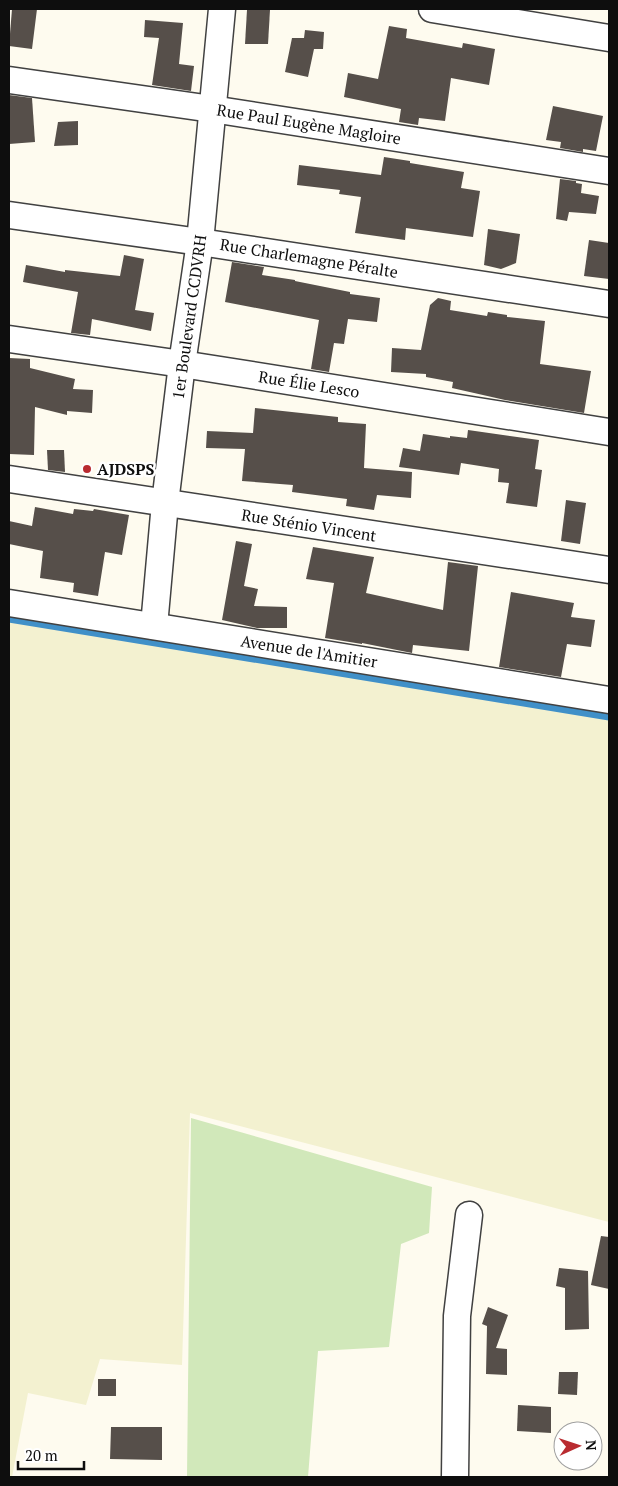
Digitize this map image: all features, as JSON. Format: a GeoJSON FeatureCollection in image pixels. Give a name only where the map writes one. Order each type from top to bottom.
{"type":"FeatureCollection","features":[{"type":"Feature","properties":{"kind":"street","name":"1er Boulevard CCDVRH"},"geometry":{"type":"LineString","coordinates":[[154,626],[165,503],[182,364],[200,242],[222,9]]}},
{"type":"Feature","properties":{"kind":"street"},"geometry":{"type":"LineString","coordinates":[[432,9],[609,38]]}},
{"type":"Feature","properties":{"kind":"street","name":"Rue Paul Eugène Magloire"},"geometry":{"type":"LineString","coordinates":[[9,80],[212,108],[609,170]]}},
{"type":"Feature","properties":{"kind":"street","name":"Rue Charlemagne Péralte"},"geometry":{"type":"LineString","coordinates":[[9,215],[609,304]]}},
{"type":"Feature","properties":{"kind":"street","name":"Rue Élie Lesco"},"geometry":{"type":"LineString","coordinates":[[9,339],[182,364],[609,432]]}},
{"type":"Feature","properties":{"kind":"street","name":"Rue Sténio Vincent"},"geometry":{"type":"LineString","coordinates":[[9,479],[609,570]]}},
{"type":"Feature","properties":{"kind":"street","name":"Avenue de l'Amitier"},"geometry":{"type":"LineString","coordinates":[[9,603],[609,700]]}},
{"type":"Feature","properties":{"kind":"street"},"geometry":{"type":"LineString","coordinates":[[454,1477],[457,1316],[468,1214]]}},
{"type":"Feature","properties":{"kind":"shaded area"},"geometry":{"type":"Polygon","coordinates":[[[9,621],[609,720],[609,1222],[190,1113],[182,1365],[100,1359],[86,1405],[28,1393],[12,1477],[9,1477],[9,621]]]}},
{"type":"Feature","properties":{"kind":"green space"},"geometry":{"type":"Polygon","coordinates":[[[191,1118],[432,1187],[429,1233],[401,1244],[389,1347],[318,1351],[308,1477],[187,1477],[191,1118]]]}},
{"type":"Feature","properties":{"kind":"building"},"geometry":{"type":"Polygon","coordinates":[[[12,9],[37,9],[32,49],[9,46],[12,9]]]}},
{"type":"Feature","properties":{"kind":"building"},"geometry":{"type":"Polygon","coordinates":[[[247,10],[270,10],[268,44],[245,44],[247,10]]]}},
{"type":"Feature","properties":{"kind":"building"},"geometry":{"type":"Polygon","coordinates":[[[145,20],[183,23],[179,64],[194,66],[191,91],[152,85],[159,38],[144,37],[145,20]]]}},
{"type":"Feature","properties":{"kind":"building"},"geometry":{"type":"Polygon","coordinates":[[[389,26],[407,29],[406,38],[462,48],[463,43],[495,49],[489,85],[451,78],[445,121],[419,118],[418,125],[399,122],[401,109],[344,97],[348,73],[378,79],[389,26]]]}},
{"type":"Feature","properties":{"kind":"building"},"geometry":{"type":"Polygon","coordinates":[[[305,30],[324,32],[323,49],[314,49],[308,77],[285,72],[292,38],[304,38],[305,30]]]}},
{"type":"Feature","properties":{"kind":"building"},"geometry":{"type":"Polygon","coordinates":[[[9,95],[32,98],[35,142],[9,144],[9,95]]]}},
{"type":"Feature","properties":{"kind":"building"},"geometry":{"type":"Polygon","coordinates":[[[553,106],[603,116],[596,151],[583,149],[583,152],[560,148],[561,142],[546,140],[553,106]]]}},
{"type":"Feature","properties":{"kind":"building"},"geometry":{"type":"Polygon","coordinates":[[[78,121],[78,145],[54,146],[58,122],[78,121]]]}},
{"type":"Feature","properties":{"kind":"building"},"geometry":{"type":"Polygon","coordinates":[[[384,157],[464,172],[461,188],[480,191],[473,237],[406,228],[405,240],[355,233],[361,197],[339,194],[340,190],[297,185],[299,165],[381,175],[384,157]]]}},
{"type":"Feature","properties":{"kind":"building"},"geometry":{"type":"Polygon","coordinates":[[[560,179],[576,181],[576,183],[582,184],[581,193],[599,196],[596,214],[569,212],[567,221],[556,219],[560,179]]]}},
{"type":"Feature","properties":{"kind":"building"},"geometry":{"type":"Polygon","coordinates":[[[488,229],[520,234],[516,263],[501,269],[484,265],[488,229]]]}},
{"type":"Feature","properties":{"kind":"building"},"geometry":{"type":"Polygon","coordinates":[[[589,240],[609,243],[609,279],[584,276],[589,240]]]}},
{"type":"Feature","properties":{"kind":"building"},"geometry":{"type":"Polygon","coordinates":[[[124,255],[144,259],[135,310],[154,313],[151,331],[92,319],[90,335],[71,333],[78,292],[23,282],[26,265],[65,272],[65,270],[120,276],[124,255]]]}},
{"type":"Feature","properties":{"kind":"building"},"geometry":{"type":"Polygon","coordinates":[[[232,262],[264,267],[262,275],[295,280],[350,292],[350,294],[380,298],[377,322],[348,319],[344,344],[334,343],[329,372],[311,369],[319,320],[225,302],[232,262]]]}},
{"type":"Feature","properties":{"kind":"building"},"geometry":{"type":"Polygon","coordinates":[[[438,298],[451,301],[450,310],[487,316],[488,312],[507,315],[507,317],[545,321],[540,364],[591,371],[584,413],[505,400],[452,388],[453,382],[426,377],[426,374],[391,372],[392,348],[421,350],[430,305],[438,298]]]}},
{"type":"Feature","properties":{"kind":"building"},"geometry":{"type":"Polygon","coordinates":[[[9,358],[30,359],[30,368],[75,379],[73,389],[93,390],[92,413],[67,411],[67,415],[35,407],[34,455],[9,454],[9,358]]]}},
{"type":"Feature","properties":{"kind":"building"},"geometry":{"type":"Polygon","coordinates":[[[255,408],[338,417],[338,422],[366,424],[364,468],[412,472],[411,498],[377,495],[374,510],[346,506],[347,499],[292,492],[293,485],[242,481],[245,449],[206,448],[207,431],[253,433],[255,408]]]}},
{"type":"Feature","properties":{"kind":"building"},"geometry":{"type":"Polygon","coordinates":[[[468,430],[539,440],[535,469],[542,470],[537,507],[506,503],[509,483],[498,482],[499,469],[461,463],[459,475],[399,467],[403,448],[420,451],[423,434],[450,438],[450,436],[467,438],[468,430]]]}},
{"type":"Feature","properties":{"kind":"building"},"geometry":{"type":"Polygon","coordinates":[[[47,450],[64,450],[65,472],[48,470],[47,450]]]}},
{"type":"Feature","properties":{"kind":"building"},"geometry":{"type":"Polygon","coordinates":[[[566,500],[586,503],[580,544],[561,541],[566,500]]]}},
{"type":"Feature","properties":{"kind":"building"},"geometry":{"type":"Polygon","coordinates":[[[35,507],[73,514],[74,509],[93,511],[94,509],[129,515],[122,555],[105,552],[98,596],[73,592],[74,583],[40,578],[43,551],[9,544],[9,521],[32,526],[35,507]]]}},
{"type":"Feature","properties":{"kind":"building"},"geometry":{"type":"Polygon","coordinates":[[[236,541],[252,544],[244,586],[258,589],[254,606],[287,607],[287,628],[257,628],[222,620],[236,541]]]}},
{"type":"Feature","properties":{"kind":"building"},"geometry":{"type":"Polygon","coordinates":[[[313,547],[374,557],[366,593],[443,610],[448,562],[478,566],[469,651],[413,645],[412,653],[325,638],[334,583],[306,579],[313,547]]]}},
{"type":"Feature","properties":{"kind":"building"},"geometry":{"type":"Polygon","coordinates":[[[511,592],[574,603],[571,617],[595,620],[591,647],[567,644],[561,677],[499,667],[511,592]]]}},
{"type":"Feature","properties":{"kind":"building"},"geometry":{"type":"Polygon","coordinates":[[[601,1236],[609,1237],[609,1289],[591,1285],[601,1236]]]}},
{"type":"Feature","properties":{"kind":"building"},"geometry":{"type":"Polygon","coordinates":[[[559,1268],[588,1271],[589,1329],[565,1330],[565,1288],[556,1286],[559,1268]]]}},
{"type":"Feature","properties":{"kind":"building"},"geometry":{"type":"Polygon","coordinates":[[[488,1307],[508,1315],[496,1348],[507,1349],[507,1375],[486,1374],[487,1326],[482,1324],[488,1307]]]}},
{"type":"Feature","properties":{"kind":"building"},"geometry":{"type":"Polygon","coordinates":[[[559,1372],[578,1372],[577,1395],[558,1394],[559,1372]]]}},
{"type":"Feature","properties":{"kind":"building"},"geometry":{"type":"Polygon","coordinates":[[[98,1379],[116,1379],[116,1396],[98,1396],[98,1379]]]}},
{"type":"Feature","properties":{"kind":"building"},"geometry":{"type":"Polygon","coordinates":[[[518,1405],[551,1407],[551,1433],[517,1431],[518,1405]]]}},
{"type":"Feature","properties":{"kind":"building"},"geometry":{"type":"Polygon","coordinates":[[[111,1427],[162,1427],[162,1460],[110,1459],[111,1427]]]}},
{"type":"Feature","properties":{"kind":"waterway"},"geometry":{"type":"LineString","coordinates":[[9,619],[609,717]]}},
{"type":"Feature","properties":{"kind":"place","name":"AJDSPS"},"geometry":{"type":"Point","coordinates":[87,469]}}]}
